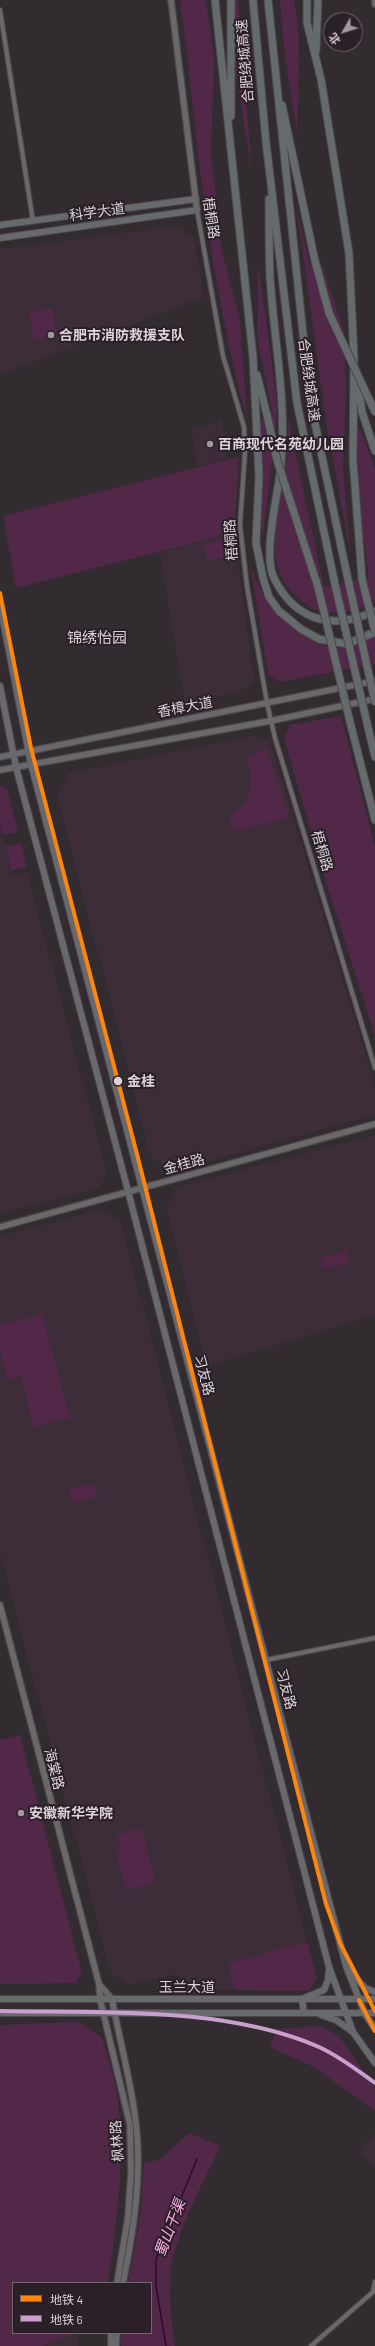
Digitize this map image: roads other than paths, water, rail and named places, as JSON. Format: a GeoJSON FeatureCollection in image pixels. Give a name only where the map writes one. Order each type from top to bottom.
{"type":"FeatureCollection","features":[{"type":"Feature","properties":{"kind":"highway"},"geometry":{"type":"LineString","coordinates":[[215,0],[253,357],[259,476],[256,543],[263,578],[269,597],[279,611],[301,629],[319,639],[347,644],[375,632],[362,579],[353,460],[354,357],[348,253],[321,79],[302,0]]}},
{"type":"Feature","properties":{"kind":"highway"},"geometry":{"type":"LineString","coordinates":[[229,136],[232,97],[231,0]]}},
{"type":"Feature","properties":{"kind":"highway","name":"合肥绕城高速"},"geometry":{"type":"LineString","coordinates":[[253,0],[268,157],[297,403],[336,589],[375,757]]}},
{"type":"Feature","properties":{"kind":"highway","name":"合肥绕城高速"},"geometry":{"type":"LineString","coordinates":[[268,0],[310,400],[375,702]]}},
{"type":"Feature","properties":{"kind":"highway"},"geometry":{"type":"LineString","coordinates":[[307,0],[307,23]]}},
{"type":"Feature","properties":{"kind":"highway"},"geometry":{"type":"LineString","coordinates":[[316,61],[318,0]]}},
{"type":"Feature","properties":{"kind":"highway"},"geometry":{"type":"LineString","coordinates":[[274,68],[315,261],[329,313],[375,412]]}},
{"type":"Feature","properties":{"kind":"highway"},"geometry":{"type":"LineString","coordinates":[[268,157],[270,278],[284,405],[281,464],[269,543],[273,577],[289,602],[308,615],[332,623],[349,620],[375,611]]}},
{"type":"Feature","properties":{"kind":"highway"},"geometry":{"type":"LineString","coordinates":[[253,357],[277,460],[318,587],[375,820]]}},
{"type":"Feature","properties":{"kind":"highway"},"geometry":{"type":"LineString","coordinates":[[354,357],[362,412],[375,451]]}},
{"type":"Feature","properties":{"kind":"main road","name":"梧桐路"},"geometry":{"type":"LineString","coordinates":[[170,0],[197,210]]}},
{"type":"Feature","properties":{"kind":"main road","name":"科学大道"},"geometry":{"type":"LineString","coordinates":[[0,225],[196,199]]}},
{"type":"Feature","properties":{"kind":"main road","name":"科学大道"},"geometry":{"type":"LineString","coordinates":[[0,238],[197,210]]}},
{"type":"Feature","properties":{"kind":"main road","name":"习友路"},"geometry":{"type":"LineString","coordinates":[[0,605],[31,764],[346,1966],[365,2014],[375,2029]]}},
{"type":"Feature","properties":{"kind":"main road","name":"香樟大道"},"geometry":{"type":"LineString","coordinates":[[0,756],[375,681]]}},
{"type":"Feature","properties":{"kind":"main road","name":"习友路"},"geometry":{"type":"LineString","coordinates":[[0,686],[16,767],[128,1191],[329,1967],[353,2032],[375,2063]]}},
{"type":"Feature","properties":{"kind":"main road","name":"香樟大道"},"geometry":{"type":"LineString","coordinates":[[0,770],[375,699]]}},
{"type":"Feature","properties":{"kind":"main road","name":"金桂路"},"geometry":{"type":"LineString","coordinates":[[0,1227],[375,1124]]}},
{"type":"Feature","properties":{"kind":"main road","name":"海棠路"},"geometry":{"type":"LineString","coordinates":[[0,1606],[99,1984],[100,1999]]}},
{"type":"Feature","properties":{"kind":"main road"},"geometry":{"type":"LineString","coordinates":[[346,1966],[365,1988],[375,1992]]}},
{"type":"Feature","properties":{"kind":"main road"},"geometry":{"type":"LineString","coordinates":[[304,2013],[302,1999],[324,1990],[328,1980],[329,1967]]}},
{"type":"Feature","properties":{"kind":"main road","name":"海棠路"},"geometry":{"type":"LineString","coordinates":[[99,1984],[112,1999]]}},
{"type":"Feature","properties":{"kind":"main road","name":"玉兰大道"},"geometry":{"type":"LineString","coordinates":[[0,1999],[375,1999]]}},
{"type":"Feature","properties":{"kind":"main road","name":"枫林路"},"geometry":{"type":"LineString","coordinates":[[100,1999],[130,2125],[131,2172],[128,2217],[117,2282]]}},
{"type":"Feature","properties":{"kind":"main road","name":"枫林路"},"geometry":{"type":"LineString","coordinates":[[112,1999],[136,2116],[138,2157],[136,2214],[123,2282]]}},
{"type":"Feature","properties":{"kind":"main road","name":"玉兰大道"},"geometry":{"type":"LineString","coordinates":[[0,2013],[375,2014]]}},
{"type":"Feature","properties":{"kind":"main road"},"geometry":{"type":"LineString","coordinates":[[316,2013],[336,2020],[353,2032]]}},
{"type":"Feature","properties":{"kind":"main road"},"geometry":{"type":"LineString","coordinates":[[111,2334],[111,2346]]}},
{"type":"Feature","properties":{"kind":"main road"},"geometry":{"type":"LineString","coordinates":[[116,2346],[117,2334]]}},
{"type":"Feature","properties":{"kind":"street"},"geometry":{"type":"LineString","coordinates":[[0,10],[33,221]]}},
{"type":"Feature","properties":{"kind":"street","name":"梧桐路"},"geometry":{"type":"LineString","coordinates":[[197,210],[223,356],[244,427],[245,452],[240,525],[247,586],[270,720],[375,1068]]}},
{"type":"Feature","properties":{"kind":"street"},"geometry":{"type":"LineString","coordinates":[[266,1660],[375,1638]]}},
{"type":"Feature","properties":{"kind":"street"},"geometry":{"type":"LineString","coordinates":[[311,2346],[373,2292],[375,2282]]}},
{"type":"Feature","properties":{"kind":"waterway","name":"蜀山干渠"},"geometry":{"type":"LineString","coordinates":[[166,2346],[156,2286],[156,2259],[197,2159]]}},
{"type":"Feature","properties":{"kind":"metro line","name":"4"},"geometry":{"type":"LineString","coordinates":[[0,593],[31,748],[138,1158],[326,1904],[340,1943],[375,2011]]}},
{"type":"Feature","properties":{"kind":"metro line","name":"4"},"geometry":{"type":"LineString","coordinates":[[359,2000],[375,2031]]}},
{"type":"Feature","properties":{"kind":"metro line","name":"6"},"geometry":{"type":"LineString","coordinates":[[0,2011],[120,2012],[162,2014],[244,2024],[283,2034],[319,2047],[341,2059],[375,2083]]}},
{"type":"Feature","properties":{"kind":"place","name":"合肥市消防救援支队"},"geometry":{"type":"Point","coordinates":[51,335]}},
{"type":"Feature","properties":{"kind":"place","name":"百商现代名苑幼儿园"},"geometry":{"type":"Point","coordinates":[210,444]}},
{"type":"Feature","properties":{"kind":"place","name":"金桂"},"geometry":{"type":"Point","coordinates":[118,1081]}},
{"type":"Feature","properties":{"kind":"place","name":"安徽新华学院"},"geometry":{"type":"Point","coordinates":[21,1813]}},
{"type":"Feature","properties":{"kind":"district","name":"锦绣怡园"},"geometry":{"type":"Point","coordinates":[97,638]}}]}
